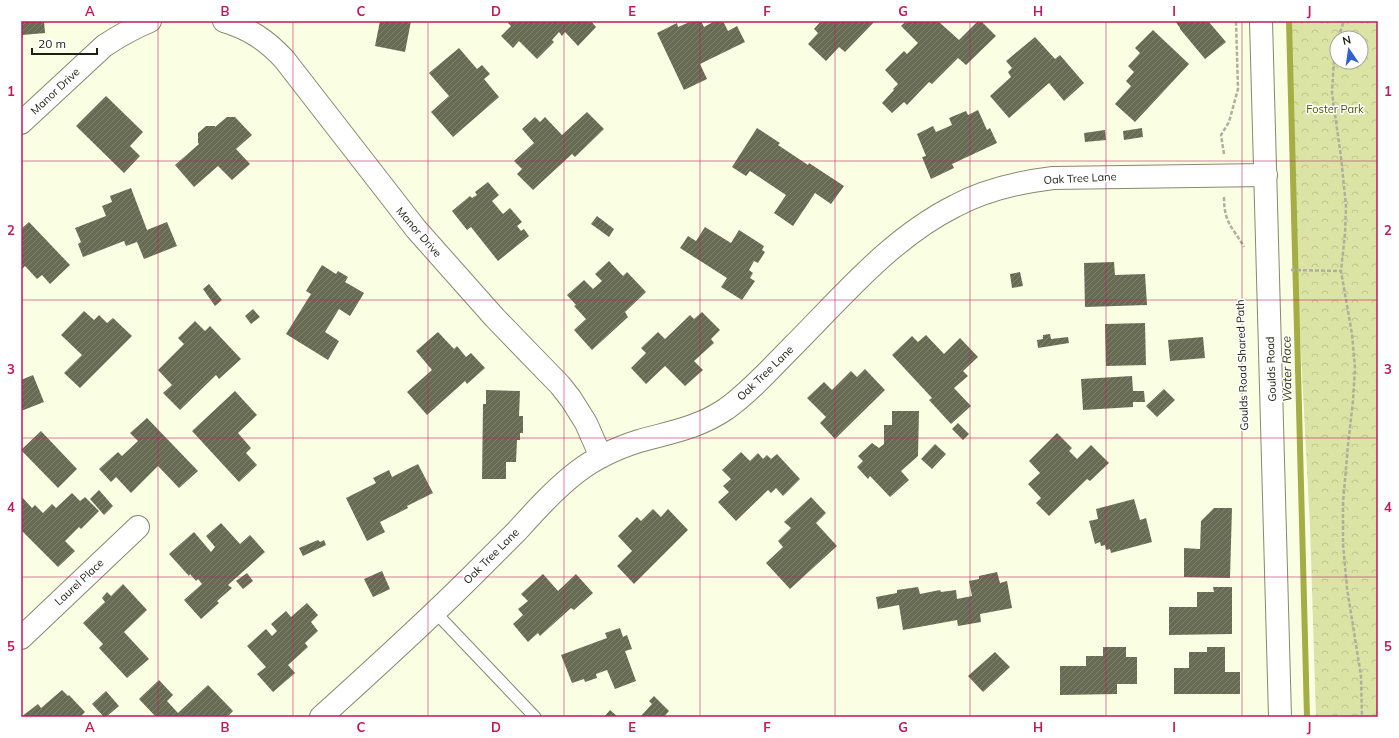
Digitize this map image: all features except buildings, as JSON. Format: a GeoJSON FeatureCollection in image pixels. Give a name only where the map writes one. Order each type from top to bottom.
{"type":"FeatureCollection","features":[{"type":"Feature","properties":{"kind":"street","name":"Manor Drive"},"geometry":{"type":"LineString","coordinates":[[21,123],[104,46],[119,36],[150,21]]}},
{"type":"Feature","properties":{"kind":"street","name":"Manor Drive"},"geometry":{"type":"LineString","coordinates":[[224,21],[237,25],[253,33],[270,44],[284,59],[416,229],[495,318],[569,395],[586,423],[602,457]]}},
{"type":"Feature","properties":{"kind":"street","name":"Goulds Road"},"geometry":{"type":"LineString","coordinates":[[1261,21],[1280,717]]}},
{"type":"Feature","properties":{"kind":"street","name":"Oak Tree Lane"},"geometry":{"type":"LineString","coordinates":[[321,717],[435,612],[555,491],[577,472],[602,457],[637,442],[673,433],[698,424],[726,409],[768,371],[899,242],[927,222],[955,206],[988,192],[1022,183],[1053,178],[1266,175]]}},
{"type":"Feature","properties":{"kind":"street","name":"Laurel Place"},"geometry":{"type":"LineString","coordinates":[[21,638],[138,527]]}},
{"type":"Feature","properties":{"kind":"lane"},"geometry":{"type":"LineString","coordinates":[[435,612],[535,717]]}},
{"type":"Feature","properties":{"kind":"path"},"geometry":{"type":"LineString","coordinates":[[1236,21],[1238,89],[1229,122],[1221,135],[1224,151],[1224,208],[1229,224],[1246,252]]}},
{"type":"Feature","properties":{"kind":"path"},"geometry":{"type":"LineString","coordinates":[[1333,70],[1332,93],[1346,206],[1341,271],[1352,334],[1355,368],[1343,503],[1343,544],[1347,588],[1361,676],[1362,717]]}},
{"type":"Feature","properties":{"kind":"path"},"geometry":{"type":"LineString","coordinates":[[1291,270],[1341,271]]}},
{"type":"Feature","properties":{"kind":"green space","name":"Foster Park"},"geometry":{"type":"Polygon","coordinates":[[[1289,21],[1378,21],[1378,717],[1316,717],[1310,527],[1292,181],[1289,21]]]}},
{"type":"Feature","properties":{"kind":"waterway","name":"Water Race"},"geometry":{"type":"LineString","coordinates":[[1289,21],[1307,717]]}}]}
